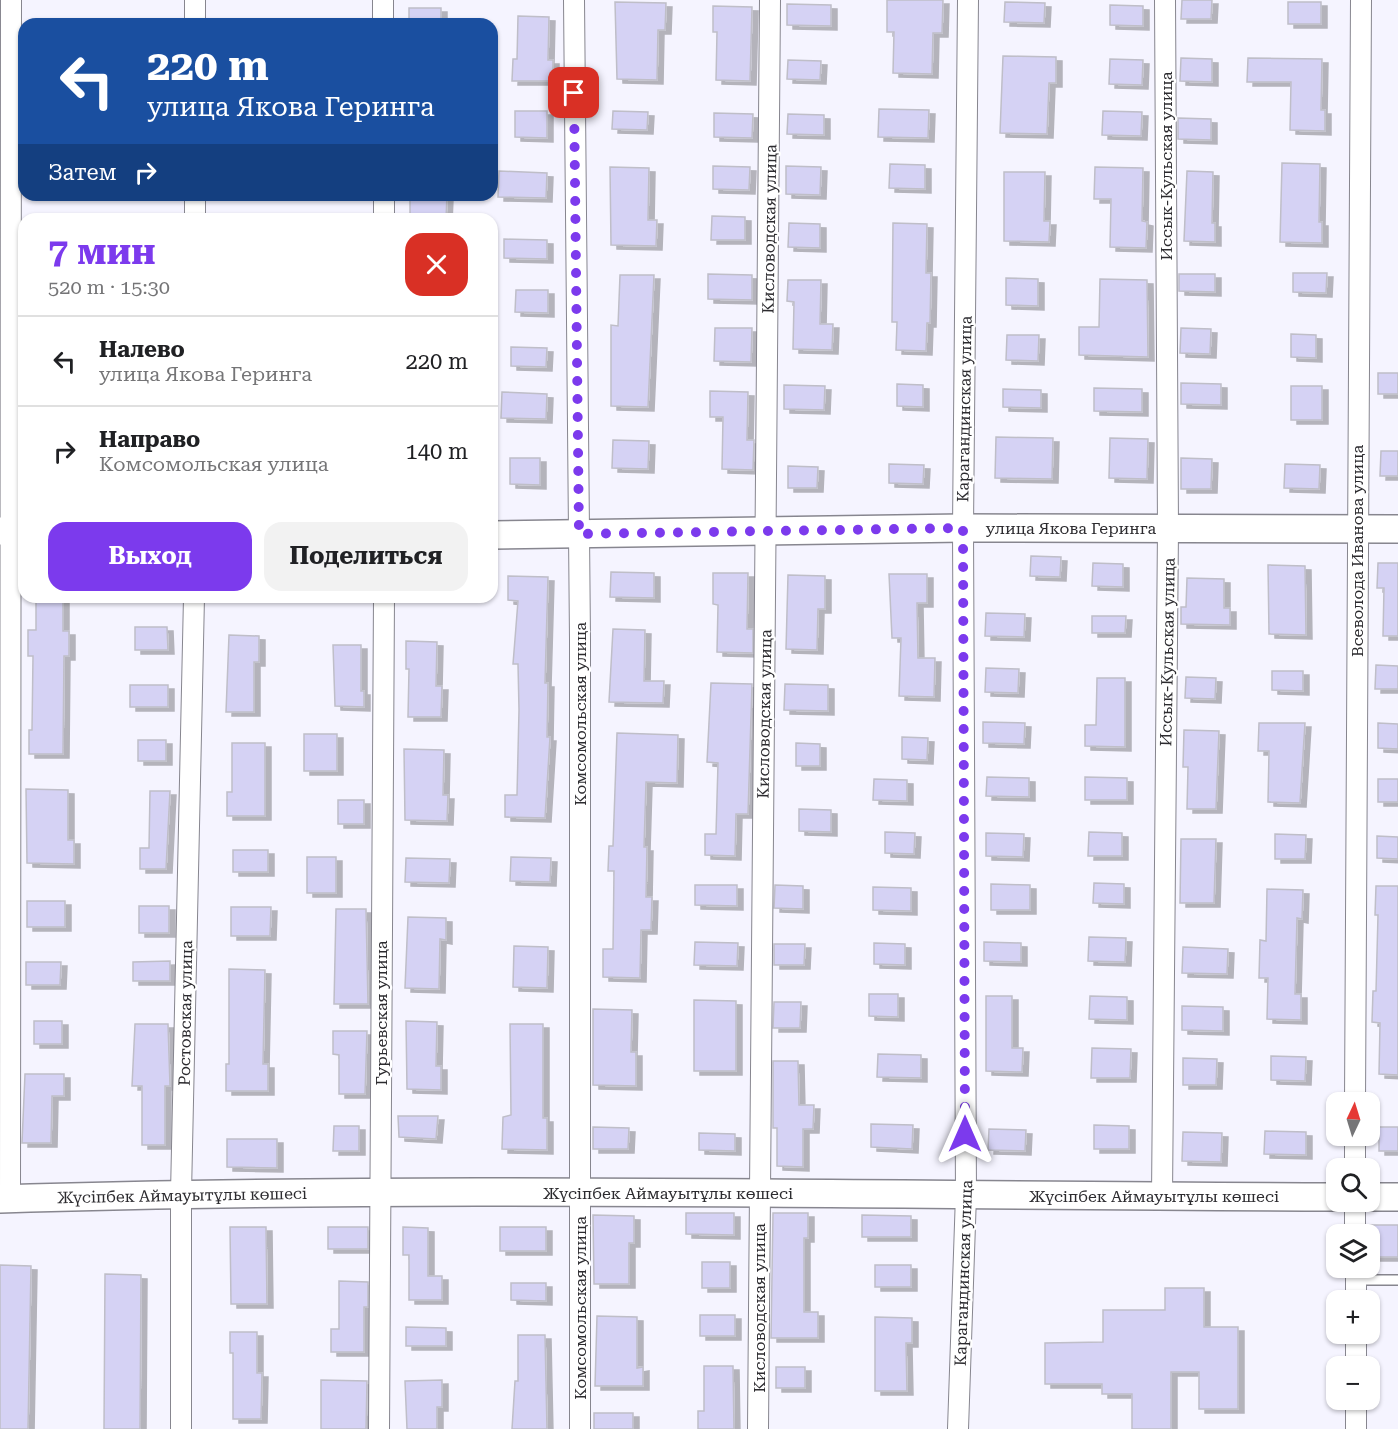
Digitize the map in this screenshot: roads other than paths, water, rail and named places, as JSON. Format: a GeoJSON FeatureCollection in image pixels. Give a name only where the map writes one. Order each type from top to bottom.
{"type":"FeatureCollection","features":[{"type":"Feature","properties":{"kind":"street"},"geometry":{"type":"LineString","coordinates":[[5,1199],[12,531],[11,0]]}},
{"type":"Feature","properties":{"kind":"street"},"geometry":{"type":"LineString","coordinates":[[195,0],[195,18]]}},
{"type":"Feature","properties":{"kind":"street"},"geometry":{"type":"LineString","coordinates":[[383,0],[383,18]]}},
{"type":"Feature","properties":{"kind":"street","name":"Комсомольская улица"},"geometry":{"type":"LineString","coordinates":[[574,0],[579,534],[580,1429]]}},
{"type":"Feature","properties":{"kind":"street","name":"Кисловодская улица"},"geometry":{"type":"LineString","coordinates":[[758,1429],[770,0]]}},
{"type":"Feature","properties":{"kind":"street","name":"Карагандинская улица"},"geometry":{"type":"LineString","coordinates":[[958,1429],[966,1195],[963,528],[968,0]]}},
{"type":"Feature","properties":{"kind":"street","name":"Иссык-Кульская улица"},"geometry":{"type":"LineString","coordinates":[[1162,1196],[1168,529],[1165,0]]}},
{"type":"Feature","properties":{"kind":"street","name":"Всеволода Иванова улица"},"geometry":{"type":"LineString","coordinates":[[1355,1092],[1356,529],[1361,0]]}},
{"type":"Feature","properties":{"kind":"street","name":"улица Якова Геринга"},"geometry":{"type":"LineString","coordinates":[[498,535],[963,528],[1398,529]]}},
{"type":"Feature","properties":{"kind":"street","name":"Ростовская улица"},"geometry":{"type":"LineString","coordinates":[[181,1429],[181,1193],[194,603]]}},
{"type":"Feature","properties":{"kind":"street","name":"Гурьевская улица"},"geometry":{"type":"LineString","coordinates":[[379,1429],[384,603]]}},
{"type":"Feature","properties":{"kind":"street","name":"Жүсіпбек Аймауытұлы көшесі"},"geometry":{"type":"LineString","coordinates":[[5,1199],[181,1193],[760,1192],[1326,1197]]}},
{"type":"Feature","properties":{"kind":"street"},"geometry":{"type":"LineString","coordinates":[[1380,1197],[1398,1197]]}},
{"type":"Feature","properties":{"kind":"street"},"geometry":{"type":"LineString","coordinates":[[1356,1410],[1356,1429]]}},
{"type":"Feature","properties":{"kind":"lane"},"geometry":{"type":"LineString","coordinates":[[1380,1277],[1398,1280]]}}]}
